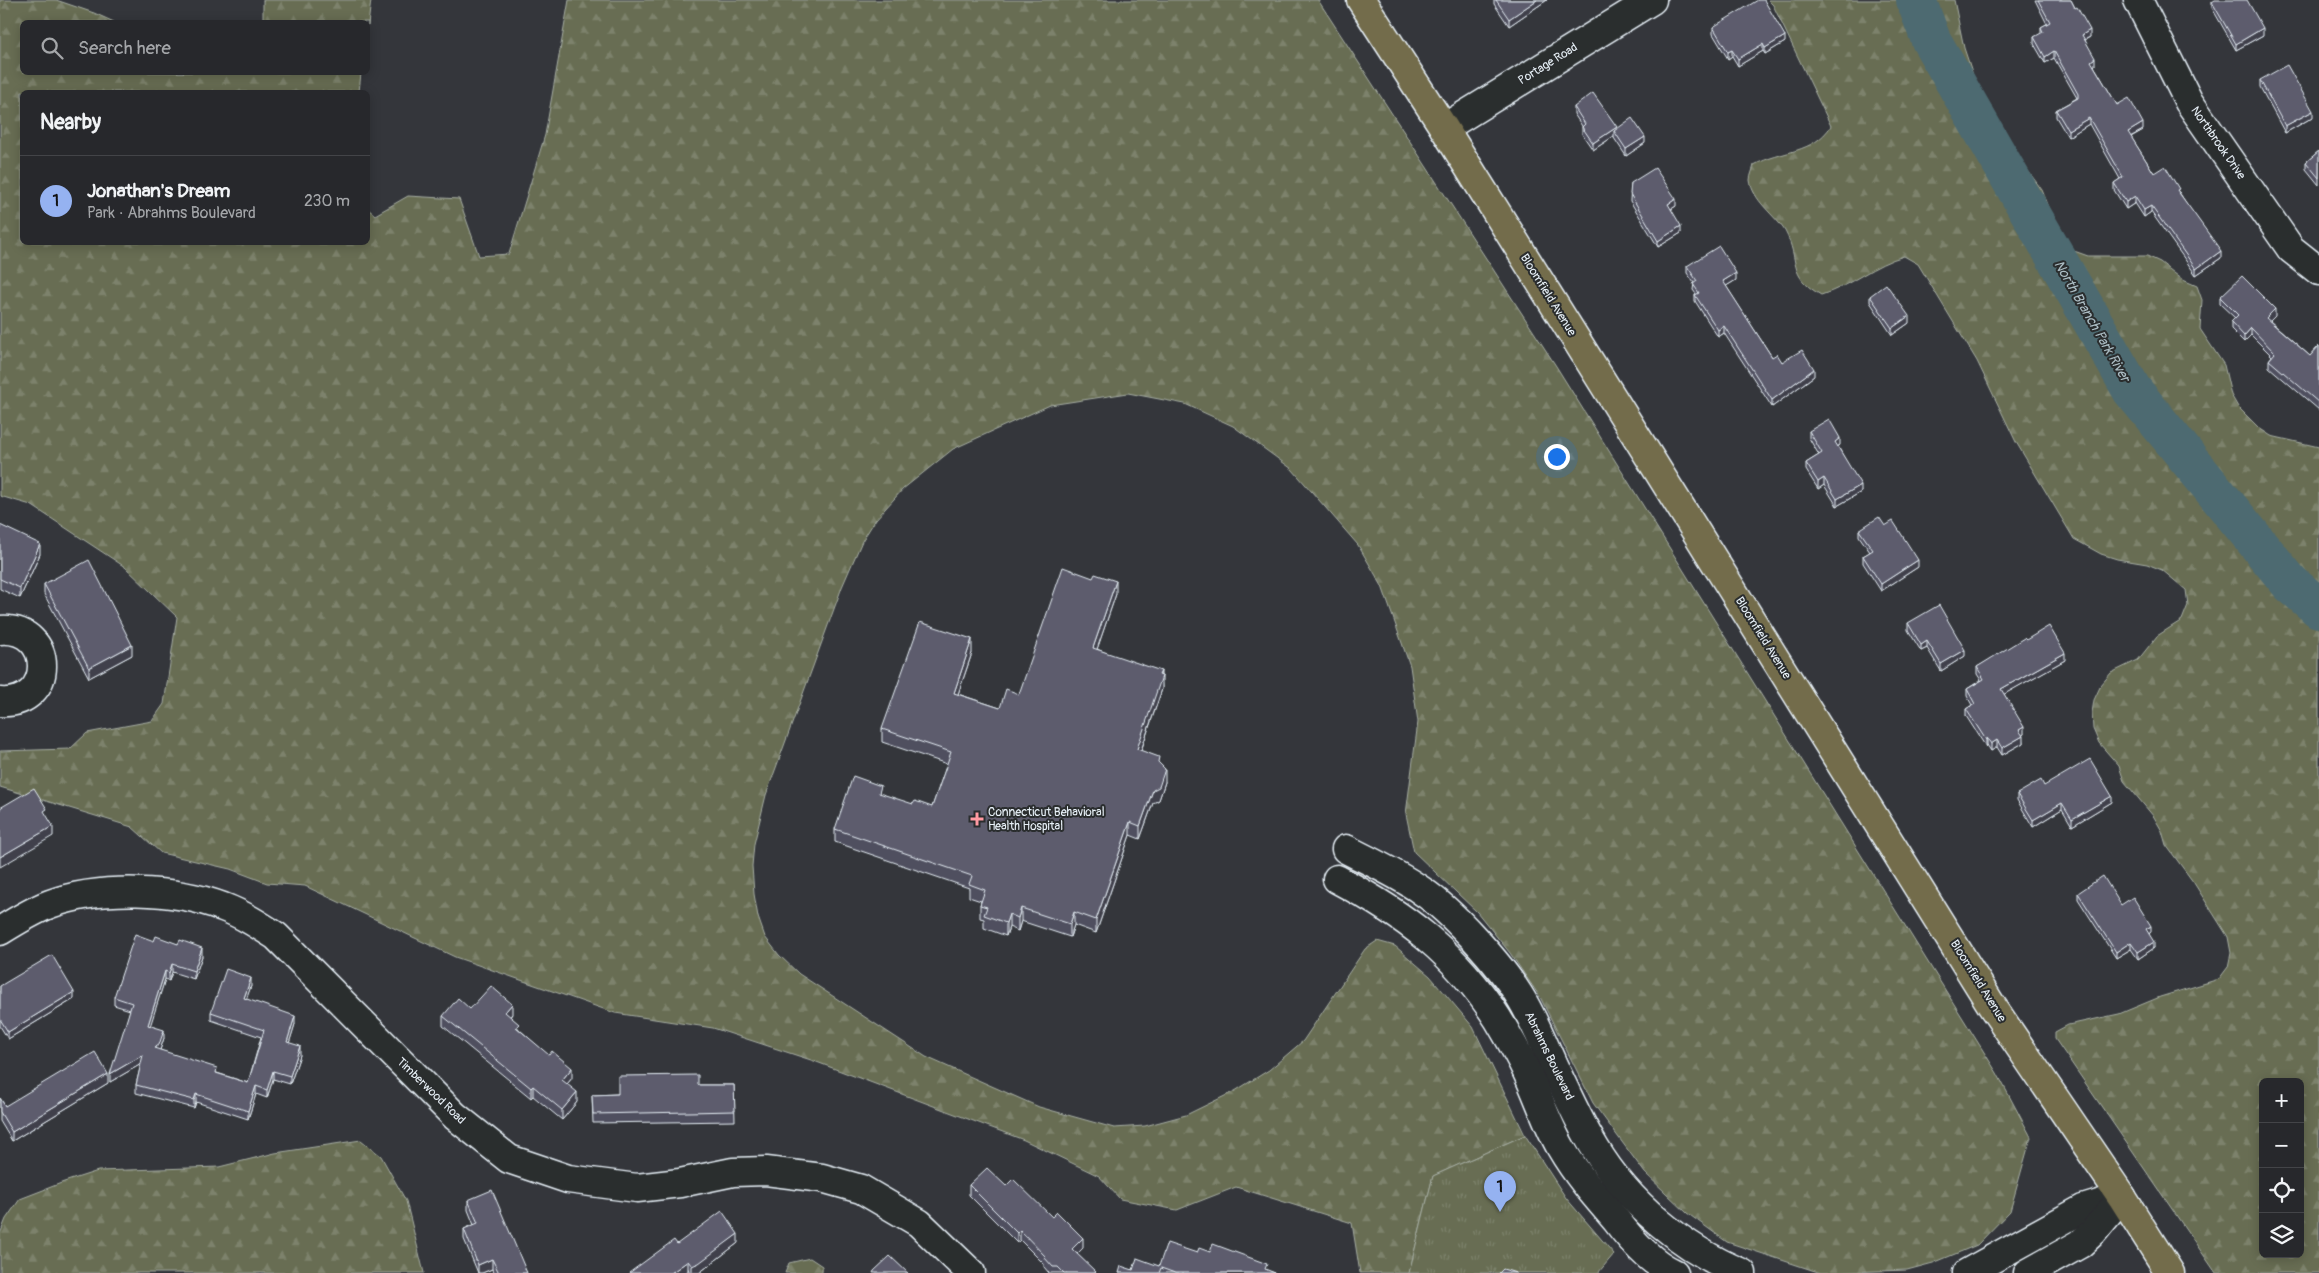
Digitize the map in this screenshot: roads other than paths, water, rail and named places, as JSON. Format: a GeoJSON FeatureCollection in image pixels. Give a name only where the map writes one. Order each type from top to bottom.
{"type":"FeatureCollection","features":[{"type":"Feature","properties":{"kind":"main road","name":"Bloomfield Avenue"},"geometry":{"type":"LineString","coordinates":[[1360,0],[1444,128],[1992,1006],[2122,1196],[2170,1273]]}},
{"type":"Feature","properties":{"kind":"street","name":"Portage Road"},"geometry":{"type":"LineString","coordinates":[[1444,128],[1652,0]]}},
{"type":"Feature","properties":{"kind":"street","name":"Northbrook Drive"},"geometry":{"type":"LineString","coordinates":[[2138,0],[2189,102],[2291,249],[2319,271]]}},
{"type":"Feature","properties":{"kind":"street"},"geometry":{"type":"LineString","coordinates":[[0,630],[13,630],[24,634],[33,641],[40,651],[43,662],[42,674],[30,694],[20,700],[0,702]]}},
{"type":"Feature","properties":{"kind":"street","name":"Abrahms Boulevard"},"geometry":{"type":"LineString","coordinates":[[1346,849],[1422,891],[1468,933],[1493,960],[1520,996],[1590,1139],[1614,1176],[1634,1200],[1687,1244],[1720,1264],[1742,1273]]}},
{"type":"Feature","properties":{"kind":"street"},"geometry":{"type":"LineString","coordinates":[[1337,879],[1385,905],[1430,938],[1460,969],[1497,1018],[1513,1045],[1527,1071],[1560,1147],[1576,1172],[1626,1233],[1642,1249],[1674,1273]]}},
{"type":"Feature","properties":{"kind":"street","name":"Timberwood Road"},"geometry":{"type":"LineString","coordinates":[[0,931],[27,914],[52,903],[121,891],[187,898],[221,906],[248,918],[276,936],[455,1116],[509,1158],[568,1179],[636,1188],[680,1183],[733,1172],[766,1171],[822,1178],[861,1189],[888,1203],[919,1223],[971,1273]]}},
{"type":"Feature","properties":{"kind":"street"},"geometry":{"type":"LineString","coordinates":[[1966,1273],[2083,1209],[2122,1196]]}},
{"type":"Feature","properties":{"kind":"street"},"geometry":{"type":"LineString","coordinates":[[2028,1273],[2080,1244],[2093,1232],[2122,1196]]}},
{"type":"Feature","properties":{"kind":"waterway","name":"North Branch Park River"},"geometry":{"type":"LineString","coordinates":[[1916,0],[1931,40],[2132,390],[2290,583],[2319,608]]}},
{"type":"Feature","properties":{"kind":"place","name":"Connecticut Behavioral Health Hospital"},"geometry":{"type":"Point","coordinates":[977,819]}},
{"type":"Feature","properties":{"kind":"place","name":"Jonathan's Dream"},"geometry":{"type":"Point","coordinates":[1500,1212]}}]}
